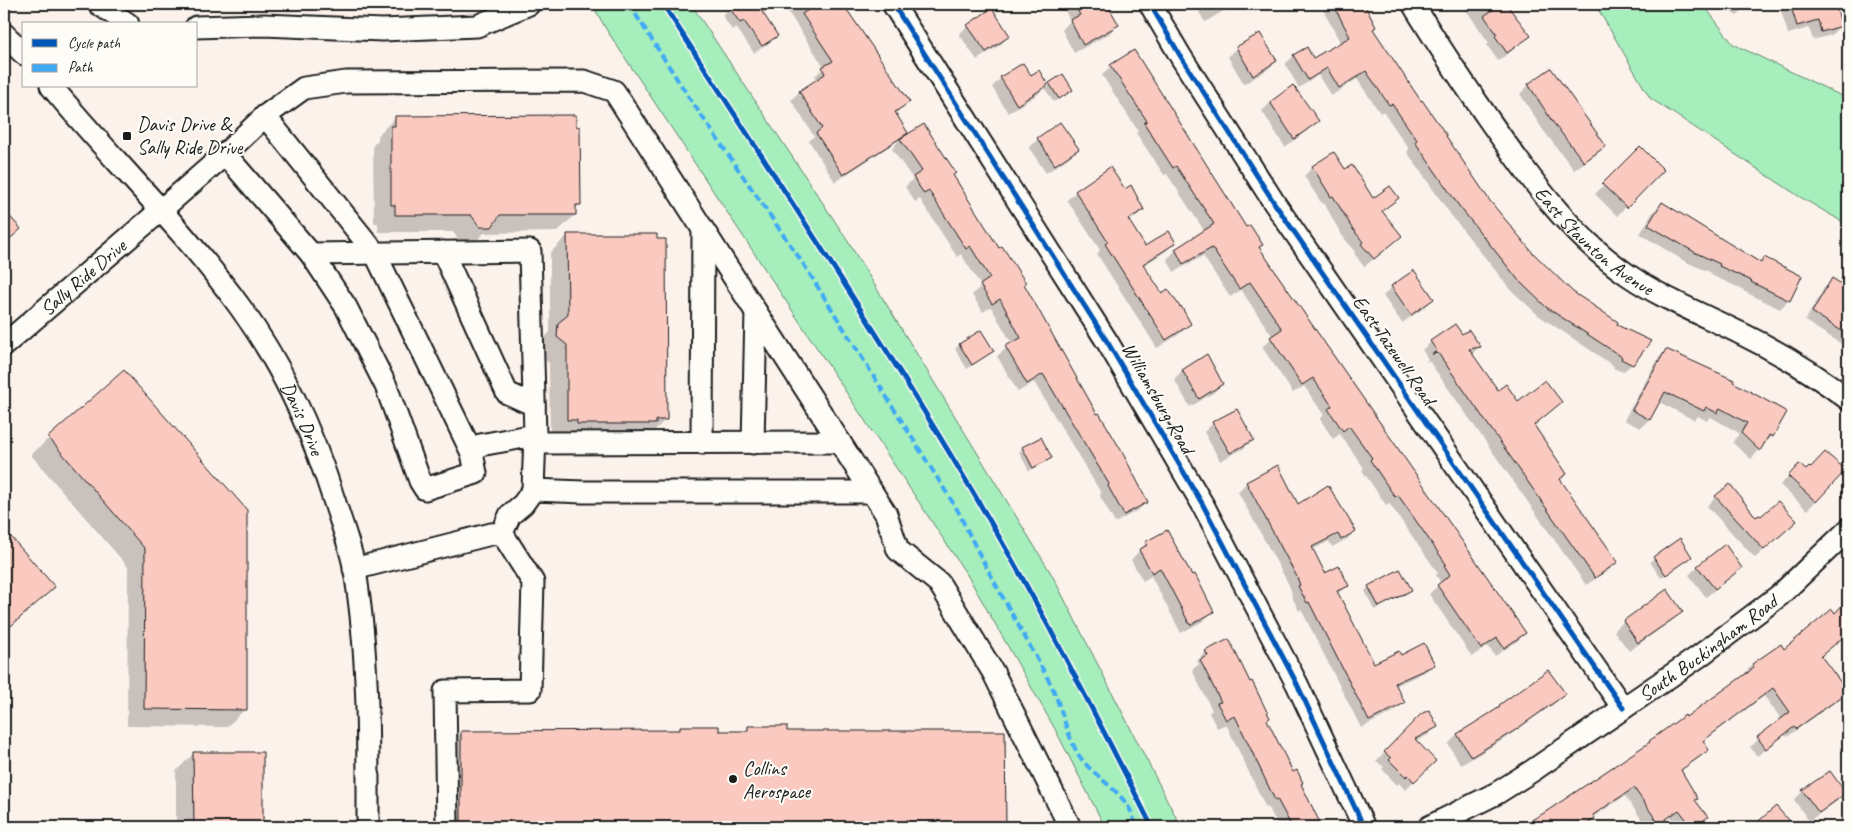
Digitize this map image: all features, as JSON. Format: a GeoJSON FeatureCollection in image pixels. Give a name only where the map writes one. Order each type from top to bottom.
{"type":"FeatureCollection","features":[{"type":"Feature","properties":{"kind":"street"},"geometry":{"type":"LineString","coordinates":[[99,4],[125,22]]}},
{"type":"Feature","properties":{"kind":"street"},"geometry":{"type":"LineString","coordinates":[[198,27],[264,25],[382,30],[477,26],[529,4]]}},
{"type":"Feature","properties":{"kind":"street","name":"Williamsburg Road"},"geometry":{"type":"LineString","coordinates":[[892,4],[1108,343],[1203,505],[1297,684],[1364,827]]}},
{"type":"Feature","properties":{"kind":"street","name":"East Tazewell Road"},"geometry":{"type":"LineString","coordinates":[[1150,4],[1181,58],[1274,204],[1623,708]]}},
{"type":"Feature","properties":{"kind":"street","name":"East Staunton Avenue"},"geometry":{"type":"LineString","coordinates":[[1413,4],[1437,44],[1510,151],[1564,219],[1586,242],[1629,276],[1781,355],[1848,399]]}},
{"type":"Feature","properties":{"kind":"street"},"geometry":{"type":"LineString","coordinates":[[4,34],[22,52]]}},
{"type":"Feature","properties":{"kind":"street","name":"Sally Ride Drive"},"geometry":{"type":"LineString","coordinates":[[4,345],[225,154],[265,116],[304,88],[346,82],[584,81],[614,91],[886,514],[898,550],[939,583],[993,672],[1070,827]]}},
{"type":"Feature","properties":{"kind":"street","name":"Davis Drive"},"geometry":{"type":"LineString","coordinates":[[53,88],[161,210],[240,307],[268,350],[289,388],[325,470],[354,570],[363,629],[366,673],[368,827]]}},
{"type":"Feature","properties":{"kind":"street"},"geometry":{"type":"LineString","coordinates":[[225,154],[311,254],[346,307],[386,386],[420,481],[425,489],[476,473],[472,453],[375,253],[265,116]]}},
{"type":"Feature","properties":{"kind":"street"},"geometry":{"type":"LineString","coordinates":[[702,443],[703,230]]}},
{"type":"Feature","properties":{"kind":"street"},"geometry":{"type":"LineString","coordinates":[[311,254],[530,251],[535,439],[532,490],[523,504],[510,515],[502,533]]}},
{"type":"Feature","properties":{"kind":"street"},"geometry":{"type":"LineString","coordinates":[[443,252],[506,393],[534,405]]}},
{"type":"Feature","properties":{"kind":"street"},"geometry":{"type":"LineString","coordinates":[[753,443],[756,312]]}},
{"type":"Feature","properties":{"kind":"street"},"geometry":{"type":"LineString","coordinates":[[472,453],[480,445],[535,439],[702,443],[840,442]]}},
{"type":"Feature","properties":{"kind":"street"},"geometry":{"type":"LineString","coordinates":[[532,490],[583,492],[872,492]]}},
{"type":"Feature","properties":{"kind":"street","name":"South Buckingham Road"},"geometry":{"type":"LineString","coordinates":[[1429,827],[1497,793],[1532,771],[1698,657],[1780,595],[1848,530]]}},
{"type":"Feature","properties":{"kind":"street"},"geometry":{"type":"LineString","coordinates":[[354,570],[491,534],[502,533]]}},
{"type":"Feature","properties":{"kind":"street"},"geometry":{"type":"LineString","coordinates":[[447,827],[444,691],[530,690],[533,582],[502,533]]}},
{"type":"Feature","properties":{"kind":"green space"},"geometry":{"type":"Polygon","coordinates":[[[592,4],[691,4],[844,235],[1052,575],[1181,827],[1105,827],[1055,729],[969,578],[606,29],[592,4]]]}},
{"type":"Feature","properties":{"kind":"green space"},"geometry":{"type":"Polygon","coordinates":[[[1595,4],[1703,4],[1733,44],[1848,99],[1848,225],[1800,197],[1650,98],[1595,4]]]}},
{"type":"Feature","properties":{"kind":"building"},"geometry":{"type":"Polygon","coordinates":[[[727,4],[757,4],[778,36],[762,46],[744,21],[740,23],[727,4]]]}},
{"type":"Feature","properties":{"kind":"building"},"geometry":{"type":"Polygon","coordinates":[[[817,4],[843,4],[910,102],[895,112],[908,133],[843,175],[816,133],[822,128],[799,91],[825,74],[822,67],[833,61],[802,14],[817,4]]]}},
{"type":"Feature","properties":{"kind":"building"},"geometry":{"type":"Polygon","coordinates":[[[1074,4],[1107,4],[1119,25],[1083,45],[1070,20],[1080,15],[1074,4]]]}},
{"type":"Feature","properties":{"kind":"building"},"geometry":{"type":"Polygon","coordinates":[[[1333,4],[1364,4],[1376,27],[1373,29],[1421,101],[1447,136],[1490,201],[1532,252],[1573,292],[1618,322],[1617,325],[1651,341],[1633,365],[1621,359],[1622,357],[1546,307],[1520,282],[1459,206],[1415,142],[1417,140],[1392,104],[1389,105],[1366,71],[1339,88],[1327,68],[1308,80],[1293,55],[1307,47],[1313,58],[1350,37],[1333,4]]]}},
{"type":"Feature","properties":{"kind":"building"},"geometry":{"type":"Polygon","coordinates":[[[1501,4],[1506,4],[1531,36],[1507,53],[1495,36],[1497,34],[1484,16],[1501,4]]]}},
{"type":"Feature","properties":{"kind":"building"},"geometry":{"type":"Polygon","coordinates":[[[1790,4],[1835,4],[1842,26],[1821,32],[1818,20],[1797,26],[1790,4]]]}},
{"type":"Feature","properties":{"kind":"building"},"geometry":{"type":"Polygon","coordinates":[[[992,8],[1010,36],[986,52],[967,25],[992,8]]]}},
{"type":"Feature","properties":{"kind":"building"},"geometry":{"type":"Polygon","coordinates":[[[1260,33],[1277,61],[1253,76],[1236,47],[1260,33]]]}},
{"type":"Feature","properties":{"kind":"building"},"geometry":{"type":"Polygon","coordinates":[[[1134,50],[1246,227],[1250,225],[1263,245],[1259,247],[1279,277],[1526,633],[1504,648],[1497,638],[1481,649],[1437,585],[1450,575],[1444,565],[1446,564],[1398,495],[1395,497],[1370,460],[1372,458],[1349,426],[1343,431],[1328,409],[1332,406],[1313,378],[1302,385],[1270,337],[1282,329],[1250,282],[1239,289],[1212,248],[1183,264],[1175,249],[1214,224],[1176,166],[1173,168],[1144,123],[1147,121],[1110,65],[1134,50]]]}},
{"type":"Feature","properties":{"kind":"building"},"geometry":{"type":"Polygon","coordinates":[[[1023,63],[1031,75],[1039,70],[1048,85],[1017,105],[1000,77],[1023,63]]]}},
{"type":"Feature","properties":{"kind":"building"},"geometry":{"type":"Polygon","coordinates":[[[1551,68],[1606,146],[1584,162],[1552,121],[1528,84],[1551,68]]]}},
{"type":"Feature","properties":{"kind":"building"},"geometry":{"type":"Polygon","coordinates":[[[1063,74],[1073,90],[1059,99],[1049,83],[1063,74]]]}},
{"type":"Feature","properties":{"kind":"building"},"geometry":{"type":"Polygon","coordinates":[[[1293,85],[1319,121],[1294,139],[1270,102],[1293,85]]]}},
{"type":"Feature","properties":{"kind":"building"},"geometry":{"type":"Polygon","coordinates":[[[576,115],[576,126],[580,127],[581,205],[576,205],[576,215],[500,215],[492,227],[480,227],[471,215],[395,215],[395,205],[391,205],[391,126],[395,126],[395,116],[576,115]]]}},
{"type":"Feature","properties":{"kind":"building"},"geometry":{"type":"Polygon","coordinates":[[[1060,122],[1079,149],[1055,165],[1037,138],[1060,122]]]}},
{"type":"Feature","properties":{"kind":"building"},"geometry":{"type":"Polygon","coordinates":[[[924,124],[956,173],[953,175],[999,248],[1002,246],[1026,283],[1024,284],[1097,414],[1099,413],[1121,450],[1148,502],[1124,515],[1108,486],[1109,484],[1043,374],[1027,384],[1005,346],[1021,338],[1000,299],[992,304],[980,285],[990,278],[970,246],[966,249],[929,191],[924,194],[913,177],[922,171],[900,139],[924,124]]]}},
{"type":"Feature","properties":{"kind":"building"},"geometry":{"type":"Polygon","coordinates":[[[1640,146],[1664,170],[1627,208],[1602,184],[1640,146]]]}},
{"type":"Feature","properties":{"kind":"building"},"geometry":{"type":"Polygon","coordinates":[[[1334,152],[1345,169],[1352,165],[1373,198],[1390,186],[1399,198],[1382,211],[1402,236],[1374,259],[1361,244],[1363,242],[1349,224],[1333,196],[1331,197],[1312,166],[1334,152]]]}},
{"type":"Feature","properties":{"kind":"building"},"geometry":{"type":"Polygon","coordinates":[[[1110,167],[1125,189],[1131,185],[1144,210],[1128,219],[1145,246],[1169,231],[1176,243],[1143,264],[1162,293],[1168,289],[1181,306],[1191,324],[1166,340],[1105,244],[1108,242],[1075,191],[1110,167]]]}},
{"type":"Feature","properties":{"kind":"building"},"geometry":{"type":"Polygon","coordinates":[[[1662,202],[1761,263],[1764,257],[1802,276],[1790,301],[1719,266],[1720,264],[1696,253],[1648,225],[1662,202]]]}},
{"type":"Feature","properties":{"kind":"building"},"geometry":{"type":"Polygon","coordinates":[[[4,210],[21,229],[4,244],[4,210]]]}},
{"type":"Feature","properties":{"kind":"building"},"geometry":{"type":"Polygon","coordinates":[[[567,234],[657,234],[657,239],[666,239],[667,420],[656,420],[656,424],[577,424],[577,420],[567,420],[567,345],[557,337],[558,323],[568,315],[567,234]]]}},
{"type":"Feature","properties":{"kind":"building"},"geometry":{"type":"Polygon","coordinates":[[[1414,270],[1434,299],[1411,315],[1391,286],[1414,270]]]}},
{"type":"Feature","properties":{"kind":"building"},"geometry":{"type":"Polygon","coordinates":[[[1832,278],[1848,288],[1848,335],[1812,312],[1832,278]]]}},
{"type":"Feature","properties":{"kind":"building"},"geometry":{"type":"Polygon","coordinates":[[[1455,324],[1462,334],[1469,330],[1481,347],[1469,349],[1498,390],[1506,384],[1518,401],[1545,380],[1562,402],[1534,425],[1567,474],[1560,479],[1618,562],[1595,578],[1438,353],[1432,354],[1437,351],[1430,341],[1455,324]]]}},
{"type":"Feature","properties":{"kind":"building"},"geometry":{"type":"Polygon","coordinates":[[[981,330],[994,351],[972,365],[959,344],[981,330]]]}},
{"type":"Feature","properties":{"kind":"building"},"geometry":{"type":"Polygon","coordinates":[[[1666,349],[1734,380],[1733,382],[1787,412],[1773,437],[1769,435],[1760,451],[1741,433],[1747,423],[1720,408],[1717,413],[1706,407],[1704,411],[1665,392],[1650,420],[1632,410],[1666,349]]]}},
{"type":"Feature","properties":{"kind":"building"},"geometry":{"type":"Polygon","coordinates":[[[1207,354],[1223,384],[1199,399],[1182,370],[1207,354]]]}},
{"type":"Feature","properties":{"kind":"building"},"geometry":{"type":"Polygon","coordinates":[[[124,370],[247,510],[247,710],[144,709],[145,549],[48,437],[124,370]]]}},
{"type":"Feature","properties":{"kind":"building"},"geometry":{"type":"Polygon","coordinates":[[[1237,409],[1254,440],[1230,453],[1212,422],[1237,409]]]}},
{"type":"Feature","properties":{"kind":"building"},"geometry":{"type":"Polygon","coordinates":[[[1041,437],[1052,458],[1033,468],[1022,447],[1041,437]]]}},
{"type":"Feature","properties":{"kind":"building"},"geometry":{"type":"Polygon","coordinates":[[[1825,452],[1846,470],[1816,502],[1788,476],[1799,464],[1806,470],[1810,468],[1825,452]]]}},
{"type":"Feature","properties":{"kind":"building"},"geometry":{"type":"Polygon","coordinates":[[[1278,465],[1298,504],[1328,485],[1356,531],[1341,540],[1338,534],[1312,547],[1325,573],[1339,566],[1349,586],[1337,591],[1374,663],[1399,651],[1401,655],[1424,643],[1435,665],[1395,683],[1405,703],[1369,721],[1309,602],[1307,603],[1298,586],[1300,585],[1296,575],[1246,482],[1278,465]]]}},
{"type":"Feature","properties":{"kind":"building"},"geometry":{"type":"Polygon","coordinates":[[[1730,484],[1756,517],[1761,516],[1778,501],[1797,521],[1764,550],[1715,496],[1730,484]]]}},
{"type":"Feature","properties":{"kind":"building"},"geometry":{"type":"Polygon","coordinates":[[[4,529],[55,587],[4,632],[4,529]]]}},
{"type":"Feature","properties":{"kind":"building"},"geometry":{"type":"Polygon","coordinates":[[[1167,530],[1192,575],[1195,574],[1214,612],[1190,625],[1160,568],[1152,573],[1139,550],[1147,545],[1145,542],[1167,530]]]}},
{"type":"Feature","properties":{"kind":"building"},"geometry":{"type":"Polygon","coordinates":[[[1680,538],[1692,557],[1666,575],[1653,557],[1680,538]]]}},
{"type":"Feature","properties":{"kind":"building"},"geometry":{"type":"Polygon","coordinates":[[[1725,544],[1742,568],[1715,589],[1697,566],[1725,544]]]}},
{"type":"Feature","properties":{"kind":"building"},"geometry":{"type":"Polygon","coordinates":[[[1400,569],[1412,590],[1379,607],[1368,586],[1400,569]]]}},
{"type":"Feature","properties":{"kind":"building"},"geometry":{"type":"Polygon","coordinates":[[[1667,589],[1683,612],[1638,643],[1623,621],[1667,589]]]}},
{"type":"Feature","properties":{"kind":"building"},"geometry":{"type":"Polygon","coordinates":[[[1848,599],[1848,633],[1821,656],[1848,692],[1796,729],[1794,727],[1766,749],[1757,737],[1790,712],[1773,688],[1703,741],[1709,750],[1681,770],[1698,799],[1695,800],[1708,817],[1694,827],[1679,810],[1659,824],[1634,788],[1593,815],[1595,819],[1583,827],[1579,821],[1570,827],[1519,827],[1544,813],[1650,742],[1685,715],[1686,717],[1754,668],[1752,664],[1781,644],[1784,649],[1832,609],[1835,613],[1848,599]]]}},
{"type":"Feature","properties":{"kind":"building"},"geometry":{"type":"Polygon","coordinates":[[[1229,639],[1270,718],[1267,720],[1293,772],[1297,770],[1303,783],[1301,784],[1322,827],[1292,827],[1277,799],[1275,800],[1235,716],[1226,720],[1217,703],[1221,702],[1200,660],[1208,656],[1205,651],[1229,639]]]}},
{"type":"Feature","properties":{"kind":"building"},"geometry":{"type":"Polygon","coordinates":[[[1548,670],[1566,694],[1514,731],[1471,757],[1457,734],[1500,707],[1499,705],[1548,670]]]}},
{"type":"Feature","properties":{"kind":"building"},"geometry":{"type":"Polygon","coordinates":[[[1429,710],[1438,727],[1415,739],[1436,761],[1414,782],[1408,775],[1406,777],[1389,760],[1391,758],[1384,752],[1421,714],[1429,710]]]}},
{"type":"Feature","properties":{"kind":"building","name":"Collins Aerospace"},"geometry":{"type":"Polygon","coordinates":[[[680,726],[719,726],[719,731],[748,731],[748,726],[787,726],[787,731],[1005,731],[1006,827],[461,827],[461,731],[680,730],[680,726]]]}},
{"type":"Feature","properties":{"kind":"building"},"geometry":{"type":"Polygon","coordinates":[[[193,752],[263,752],[263,827],[194,827],[193,752]]]}},
{"type":"Feature","properties":{"kind":"building"},"geometry":{"type":"Polygon","coordinates":[[[1830,771],[1846,793],[1819,813],[1802,790],[1830,771]]]}},
{"type":"Feature","properties":{"kind":"building"},"geometry":{"type":"Polygon","coordinates":[[[1776,806],[1794,827],[1752,827],[1776,806]]]}},
{"type":"Feature","properties":{"kind":"marked path"},"geometry":{"type":"LineString","coordinates":[[629,4],[688,96],[804,265],[958,511],[990,575],[1048,679],[1078,754],[1093,772],[1128,805],[1133,815],[1135,827]]}},
{"type":"Feature","properties":{"kind":"cycle path"},"geometry":{"type":"LineString","coordinates":[[663,4],[836,271],[962,473],[1041,612],[1152,827]]}},
{"type":"Feature","properties":{"kind":"cycle path"},"geometry":{"type":"LineString","coordinates":[[893,4],[1108,343],[1203,505],[1297,684],[1364,827]]}},
{"type":"Feature","properties":{"kind":"cycle path"},"geometry":{"type":"LineString","coordinates":[[1150,4],[1181,57],[1275,204],[1623,708]]}},
{"type":"Feature","properties":{"kind":"place","name":"Davis Drive & Sally Ride Drive"},"geometry":{"type":"Point","coordinates":[127,136]}},
{"type":"Feature","properties":{"kind":"place","name":"Collins Aerospace"},"geometry":{"type":"Point","coordinates":[733,779]}}]}
